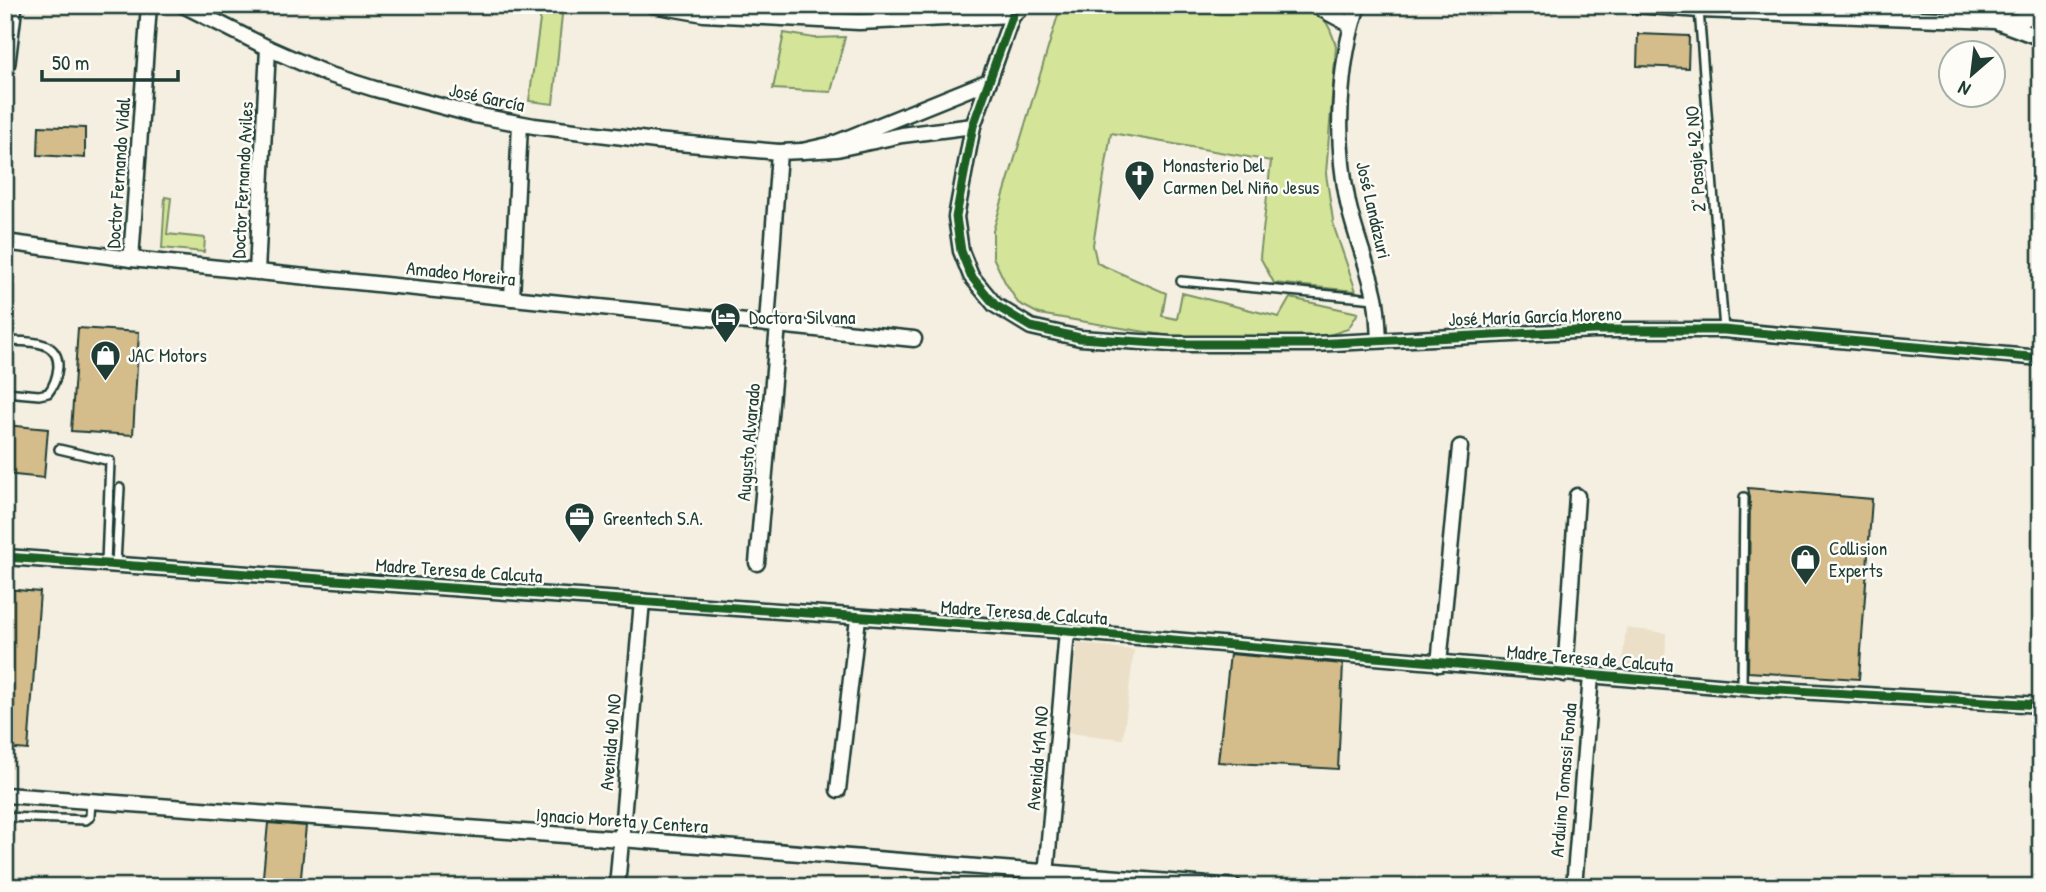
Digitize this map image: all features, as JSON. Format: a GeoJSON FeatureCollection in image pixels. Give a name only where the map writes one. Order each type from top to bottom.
{"type":"FeatureCollection","features":[{"type":"Feature","properties":{"kind":"main road"},"geometry":{"type":"LineString","coordinates":[[5,62],[12,5]]}},
{"type":"Feature","properties":{"kind":"street","name":"Doctor Fernando Vidal"},"geometry":{"type":"LineString","coordinates":[[131,259],[149,5]]}},
{"type":"Feature","properties":{"kind":"street","name":"José García"},"geometry":{"type":"LineString","coordinates":[[183,5],[327,74],[475,115],[520,124],[656,141],[779,152],[836,149],[902,135],[973,126]]}},
{"type":"Feature","properties":{"kind":"street"},"geometry":{"type":"LineString","coordinates":[[652,5],[704,14],[859,22],[1014,10],[1026,5]]}},
{"type":"Feature","properties":{"kind":"street"},"geometry":{"type":"LineString","coordinates":[[1314,5],[1351,25]]}},
{"type":"Feature","properties":{"kind":"street","name":"José Landázuri"},"geometry":{"type":"LineString","coordinates":[[1358,5],[1351,25],[1341,98],[1342,163],[1349,204],[1376,299],[1379,340]]}},
{"type":"Feature","properties":{"kind":"street"},"geometry":{"type":"LineString","coordinates":[[1636,5],[1699,10],[1995,21],[2016,21],[2041,13]]}},
{"type":"Feature","properties":{"kind":"street","name":"José María García Moreno"},"geometry":{"type":"LineString","coordinates":[[1014,10],[973,126],[956,217],[961,251],[971,276],[995,306],[1031,327],[1080,338],[1172,344],[1313,344],[1594,330],[1724,330],[2041,358]]}},
{"type":"Feature","properties":{"kind":"street"},"geometry":{"type":"LineString","coordinates":[[1995,21],[2041,38]]}},
{"type":"Feature","properties":{"kind":"street","name":"Doctor Fernando Aviles"},"geometry":{"type":"LineString","coordinates":[[257,272],[268,48]]}},
{"type":"Feature","properties":{"kind":"street","name":"José García"},"geometry":{"type":"LineString","coordinates":[[802,151],[833,144],[989,81]]}},
{"type":"Feature","properties":{"kind":"street"},"geometry":{"type":"LineString","coordinates":[[512,298],[520,124]]}},
{"type":"Feature","properties":{"kind":"street","name":"Augusto Alvarado"},"geometry":{"type":"LineString","coordinates":[[757,563],[772,324],[779,152]]}},
{"type":"Feature","properties":{"kind":"street","name":"Amadeo Moreira"},"geometry":{"type":"LineString","coordinates":[[5,242],[131,259],[914,339]]}},
{"type":"Feature","properties":{"kind":"street"},"geometry":{"type":"LineString","coordinates":[[1439,664],[1460,447]]}},
{"type":"Feature","properties":{"kind":"street"},"geometry":{"type":"LineString","coordinates":[[1565,674],[1577,496]]}},
{"type":"Feature","properties":{"kind":"street","name":"Madre Teresa de Calcuta"},"geometry":{"type":"LineString","coordinates":[[5,557],[1067,632],[1742,688],[2041,705]]}},
{"type":"Feature","properties":{"kind":"street","name":"Avenida 40 NO"},"geometry":{"type":"LineString","coordinates":[[617,887],[642,601]]}},
{"type":"Feature","properties":{"kind":"street"},"geometry":{"type":"LineString","coordinates":[[838,790],[858,618]]}},
{"type":"Feature","properties":{"kind":"street","name":"Avenida 41A NO"},"geometry":{"type":"LineString","coordinates":[[1046,879],[1067,632]]}},
{"type":"Feature","properties":{"kind":"street","name":"Arduino Tomassi Fonda"},"geometry":{"type":"LineString","coordinates":[[1574,887],[1591,676]]}},
{"type":"Feature","properties":{"kind":"street","name":"Ignacio Moreta y Centera"},"geometry":{"type":"LineString","coordinates":[[5,795],[621,839],[1046,879],[1235,887]]}},
{"type":"Feature","properties":{"kind":"lane","name":"2° Pasaje 42 NO"},"geometry":{"type":"LineString","coordinates":[[1699,10],[1724,330]]}},
{"type":"Feature","properties":{"kind":"lane"},"geometry":{"type":"LineString","coordinates":[[1181,281],[1376,299]]}},
{"type":"Feature","properties":{"kind":"lane"},"geometry":{"type":"LineString","coordinates":[[5,341],[48,346],[58,357],[58,369],[47,393],[39,395],[5,392]]}},
{"type":"Feature","properties":{"kind":"lane"},"geometry":{"type":"LineString","coordinates":[[59,449],[110,461],[111,563]]}},
{"type":"Feature","properties":{"kind":"lane"},"geometry":{"type":"LineString","coordinates":[[111,563],[120,488]]}},
{"type":"Feature","properties":{"kind":"lane"},"geometry":{"type":"LineString","coordinates":[[1742,688],[1744,497]]}},
{"type":"Feature","properties":{"kind":"lane"},"geometry":{"type":"LineString","coordinates":[[5,817],[86,820],[90,817],[91,801]]}},
{"type":"Feature","properties":{"kind":"shaded area"},"geometry":{"type":"Polygon","coordinates":[[[1626,628],[1666,633],[1665,668],[1622,665],[1626,628]]]}},
{"type":"Feature","properties":{"kind":"shaded area"},"geometry":{"type":"Polygon","coordinates":[[[1077,643],[1134,650],[1123,739],[1068,733],[1077,643]]]}},
{"type":"Feature","properties":{"kind":"green space"},"geometry":{"type":"Polygon","coordinates":[[[542,5],[563,5],[553,104],[529,101],[542,5]]]}},
{"type":"Feature","properties":{"kind":"green space"},"geometry":{"type":"Polygon","coordinates":[[[1061,5],[1296,5],[1323,18],[1330,28],[1336,46],[1326,174],[1334,227],[1356,291],[1274,283],[1260,257],[1271,161],[1111,133],[1093,245],[1097,263],[1166,293],[1162,316],[1177,319],[1182,293],[1279,317],[1290,298],[1358,313],[1348,329],[1323,337],[1187,339],[1039,314],[1018,303],[993,257],[993,231],[1061,5]]]}},
{"type":"Feature","properties":{"kind":"green space"},"geometry":{"type":"Polygon","coordinates":[[[784,33],[814,38],[845,37],[831,92],[773,89],[784,33]]]}},
{"type":"Feature","properties":{"kind":"green space"},"geometry":{"type":"Polygon","coordinates":[[[165,197],[171,198],[167,234],[205,238],[204,252],[162,248],[165,197]]]}},
{"type":"Feature","properties":{"kind":"building"},"geometry":{"type":"Polygon","coordinates":[[[1638,34],[1689,36],[1688,68],[1637,66],[1638,34]]]}},
{"type":"Feature","properties":{"kind":"building"},"geometry":{"type":"Polygon","coordinates":[[[39,126],[85,128],[85,158],[38,155],[39,126]]]}},
{"type":"Feature","properties":{"kind":"building","name":"JAC Motors"},"geometry":{"type":"Polygon","coordinates":[[[78,328],[139,332],[133,435],[71,431],[78,328]]]}},
{"type":"Feature","properties":{"kind":"building"},"geometry":{"type":"Polygon","coordinates":[[[5,425],[48,429],[44,478],[5,474],[5,425]]]}},
{"type":"Feature","properties":{"kind":"building","name":"Collision Experts"},"geometry":{"type":"Polygon","coordinates":[[[1748,488],[1872,499],[1859,679],[1748,672],[1748,488]]]}},
{"type":"Feature","properties":{"kind":"building"},"geometry":{"type":"Polygon","coordinates":[[[5,589],[40,592],[28,750],[5,748],[5,589]]]}},
{"type":"Feature","properties":{"kind":"building"},"geometry":{"type":"Polygon","coordinates":[[[1230,654],[1343,664],[1338,769],[1218,762],[1230,654]]]}},
{"type":"Feature","properties":{"kind":"building"},"geometry":{"type":"Polygon","coordinates":[[[268,823],[306,826],[300,887],[262,887],[268,823]]]}},
{"type":"Feature","properties":{"kind":"cycle path"},"geometry":{"type":"LineString","coordinates":[[1016,5],[973,126],[956,217],[961,251],[971,276],[995,305],[1031,327],[1080,338],[1172,344],[1313,344],[1594,330],[1724,330],[2041,358]]}},
{"type":"Feature","properties":{"kind":"cycle path"},"geometry":{"type":"LineString","coordinates":[[5,557],[1067,631],[1742,688],[2041,705]]}},
{"type":"Feature","properties":{"kind":"place","name":"Monasterio Del Carmen Del Niño Jesus"},"geometry":{"type":"Point","coordinates":[1140,203]}},
{"type":"Feature","properties":{"kind":"place","name":"Doctora Silvana"},"geometry":{"type":"Point","coordinates":[726,344]}},
{"type":"Feature","properties":{"kind":"place","name":"JAC Motors"},"geometry":{"type":"Point","coordinates":[105,382]}},
{"type":"Feature","properties":{"kind":"place","name":"Greentech S.A."},"geometry":{"type":"Point","coordinates":[580,545]}},
{"type":"Feature","properties":{"kind":"place","name":"Collision Experts"},"geometry":{"type":"Point","coordinates":[1806,586]}}]}
